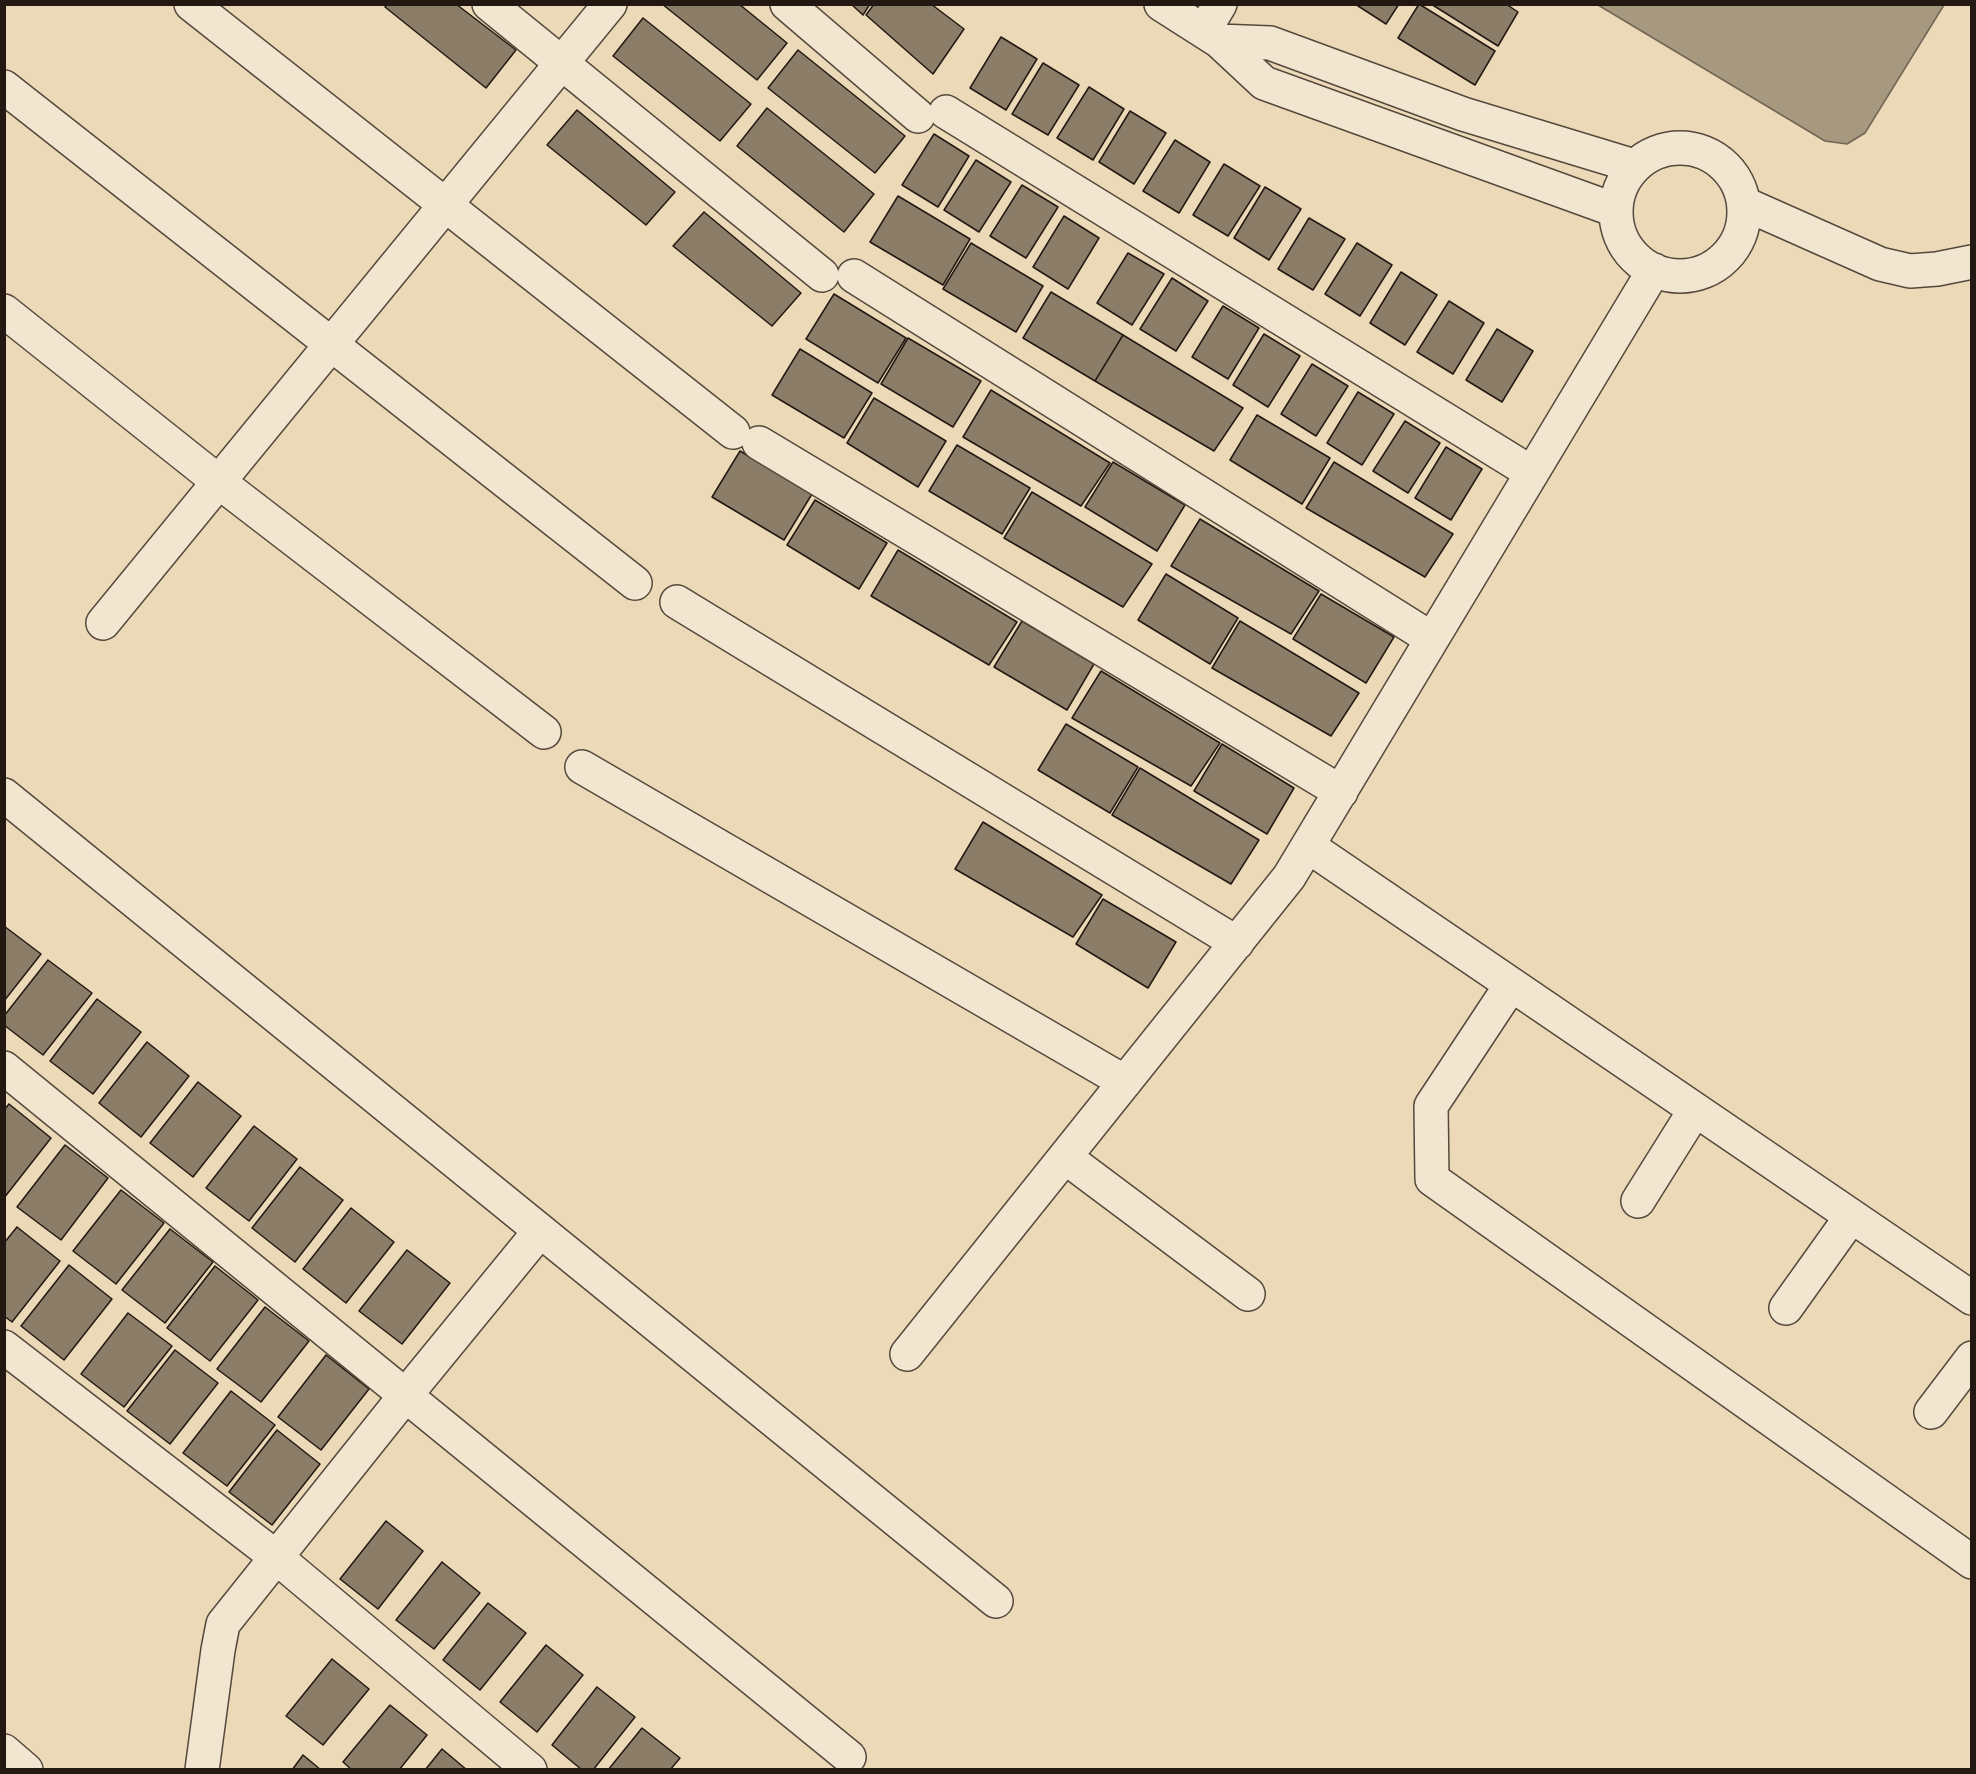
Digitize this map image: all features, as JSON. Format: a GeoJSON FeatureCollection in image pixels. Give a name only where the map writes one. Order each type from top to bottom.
{"type":"FeatureCollection","features":[{"type":"Feature","properties":{"kind":"street"},"geometry":{"type":"LineString","coordinates":[[191,4],[746,437],[1341,792]]}},
{"type":"Feature","properties":{"kind":"street"},"geometry":{"type":"LineString","coordinates":[[489,4],[822,275]]}},
{"type":"Feature","properties":{"kind":"street"},"geometry":{"type":"LineString","coordinates":[[103,623],[610,4]]}},
{"type":"Feature","properties":{"kind":"street"},"geometry":{"type":"LineString","coordinates":[[787,4],[932,114],[1532,473]]}},
{"type":"Feature","properties":{"kind":"street"},"geometry":{"type":"LineString","coordinates":[[1161,4],[1463,114],[1634,166]]}},
{"type":"Feature","properties":{"kind":"street"},"geometry":{"type":"LineString","coordinates":[[1214,25],[1264,83],[1615,210]]}},
{"type":"Feature","properties":{"kind":"street"},"geometry":{"type":"LineString","coordinates":[[4,87],[635,584]]}},
{"type":"Feature","properties":{"kind":"street"},"geometry":{"type":"LineString","coordinates":[[1450,150],[1463,114]]}},
{"type":"Feature","properties":{"kind":"street"},"geometry":{"type":"LineString","coordinates":[[1687,147],[1715,156],[1735,177],[1745,204],[1742,230],[1730,254],[1709,270],[1683,276],[1654,270],[1635,258],[1620,236],[1615,210],[1617,194],[1624,179],[1634,166],[1658,151],[1687,147]]}},
{"type":"Feature","properties":{"kind":"street"},"geometry":{"type":"LineString","coordinates":[[1745,204],[1880,264],[1910,271],[1937,269],[1971,262]]}},
{"type":"Feature","properties":{"kind":"street"},"geometry":{"type":"LineString","coordinates":[[907,1354],[1289,877],[1654,270]]}},
{"type":"Feature","properties":{"kind":"street"},"geometry":{"type":"LineString","coordinates":[[854,276],[1432,639]]}},
{"type":"Feature","properties":{"kind":"street"},"geometry":{"type":"LineString","coordinates":[[4,311],[219,482],[544,732]]}},
{"type":"Feature","properties":{"kind":"street"},"geometry":{"type":"LineString","coordinates":[[677,602],[1237,942]]}},
{"type":"Feature","properties":{"kind":"street"},"geometry":{"type":"LineString","coordinates":[[582,767],[1125,1082]]}},
{"type":"Feature","properties":{"kind":"street"},"geometry":{"type":"LineString","coordinates":[[4,795],[996,1601]]}},
{"type":"Feature","properties":{"kind":"street"},"geometry":{"type":"LineString","coordinates":[[1308,846],[1971,1298]]}},
{"type":"Feature","properties":{"kind":"street"},"geometry":{"type":"LineString","coordinates":[[1511,985],[1431,1106],[1432,1179],[1971,1562]]}},
{"type":"Feature","properties":{"kind":"street"},"geometry":{"type":"LineString","coordinates":[[4,1068],[849,1757]]}},
{"type":"Feature","properties":{"kind":"street"},"geometry":{"type":"LineString","coordinates":[[1638,1201],[1695,1110]]}},
{"type":"Feature","properties":{"kind":"street"},"geometry":{"type":"LineString","coordinates":[[1065,1157],[1248,1294]]}},
{"type":"Feature","properties":{"kind":"street"},"geometry":{"type":"LineString","coordinates":[[1786,1308],[1851,1217]]}},
{"type":"Feature","properties":{"kind":"street"},"geometry":{"type":"LineString","coordinates":[[202,1770],[223,1624],[540,1231]]}},
{"type":"Feature","properties":{"kind":"street"},"geometry":{"type":"LineString","coordinates":[[4,1347],[276,1557],[530,1770]]}},
{"type":"Feature","properties":{"kind":"street"},"geometry":{"type":"LineString","coordinates":[[1931,1412],[1971,1358]]}},
{"type":"Feature","properties":{"kind":"street"},"geometry":{"type":"LineString","coordinates":[[4,1751],[26,1770]]}},
{"type":"Feature","properties":{"kind":"shaded area"},"geometry":{"type":"Polygon","coordinates":[[[1944,4],[1865,133],[1847,144],[1825,141],[1598,5],[1944,4]]]}},
{"type":"Feature","properties":{"kind":"building"},"geometry":{"type":"Polygon","coordinates":[[[387,4],[456,4],[516,50],[486,88],[385,7],[387,4]]]}},
{"type":"Feature","properties":{"kind":"building"},"geometry":{"type":"Polygon","coordinates":[[[662,4],[739,4],[787,43],[757,80],[662,4]]]}},
{"type":"Feature","properties":{"kind":"building"},"geometry":{"type":"Polygon","coordinates":[[[851,4],[870,4],[863,15],[851,4]]]}},
{"type":"Feature","properties":{"kind":"building"},"geometry":{"type":"Polygon","coordinates":[[[874,4],[931,4],[964,29],[933,74],[866,15],[874,4]]]}},
{"type":"Feature","properties":{"kind":"building"},"geometry":{"type":"Polygon","coordinates":[[[1355,4],[1399,4],[1386,24],[1355,4]]]}},
{"type":"Feature","properties":{"kind":"building"},"geometry":{"type":"Polygon","coordinates":[[[1419,4],[1495,51],[1475,85],[1398,38],[1419,4]]]}},
{"type":"Feature","properties":{"kind":"building"},"geometry":{"type":"Polygon","coordinates":[[[1431,4],[1506,4],[1518,12],[1498,46],[1431,4]]]}},
{"type":"Feature","properties":{"kind":"building"},"geometry":{"type":"Polygon","coordinates":[[[643,18],[751,104],[720,141],[613,56],[643,18]]]}},
{"type":"Feature","properties":{"kind":"building"},"geometry":{"type":"Polygon","coordinates":[[[1001,37],[1037,59],[1006,110],[970,88],[1001,37]]]}},
{"type":"Feature","properties":{"kind":"building"},"geometry":{"type":"Polygon","coordinates":[[[798,50],[905,136],[875,173],[768,88],[798,50]]]}},
{"type":"Feature","properties":{"kind":"building"},"geometry":{"type":"Polygon","coordinates":[[[1043,63],[1079,85],[1048,135],[1012,114],[1043,63]]]}},
{"type":"Feature","properties":{"kind":"building"},"geometry":{"type":"Polygon","coordinates":[[[1089,87],[1124,109],[1093,160],[1057,138],[1089,87]]]}},
{"type":"Feature","properties":{"kind":"building"},"geometry":{"type":"Polygon","coordinates":[[[767,108],[874,194],[844,232],[737,146],[767,108]]]}},
{"type":"Feature","properties":{"kind":"building"},"geometry":{"type":"Polygon","coordinates":[[[577,110],[675,192],[646,225],[547,145],[577,110]]]}},
{"type":"Feature","properties":{"kind":"building"},"geometry":{"type":"Polygon","coordinates":[[[1130,111],[1166,133],[1134,184],[1099,162],[1130,111]]]}},
{"type":"Feature","properties":{"kind":"building"},"geometry":{"type":"Polygon","coordinates":[[[934,134],[969,156],[938,207],[902,185],[934,134]]]}},
{"type":"Feature","properties":{"kind":"building"},"geometry":{"type":"Polygon","coordinates":[[[1175,140],[1210,162],[1179,213],[1143,191],[1175,140]]]}},
{"type":"Feature","properties":{"kind":"building"},"geometry":{"type":"Polygon","coordinates":[[[976,160],[1011,182],[979,232],[944,210],[976,160]]]}},
{"type":"Feature","properties":{"kind":"building"},"geometry":{"type":"Polygon","coordinates":[[[1224,164],[1260,186],[1228,236],[1193,215],[1224,164]]]}},
{"type":"Feature","properties":{"kind":"building"},"geometry":{"type":"Polygon","coordinates":[[[1022,185],[1058,207],[1026,258],[990,236],[1022,185]]]}},
{"type":"Feature","properties":{"kind":"building"},"geometry":{"type":"Polygon","coordinates":[[[1265,187],[1301,209],[1269,260],[1234,238],[1265,187]]]}},
{"type":"Feature","properties":{"kind":"building"},"geometry":{"type":"Polygon","coordinates":[[[898,196],[970,239],[943,285],[870,242],[898,196]]]}},
{"type":"Feature","properties":{"kind":"building"},"geometry":{"type":"Polygon","coordinates":[[[704,212],[801,293],[772,326],[673,246],[704,212]]]}},
{"type":"Feature","properties":{"kind":"building"},"geometry":{"type":"Polygon","coordinates":[[[1064,216],[1099,238],[1068,289],[1033,267],[1064,216]]]}},
{"type":"Feature","properties":{"kind":"building"},"geometry":{"type":"Polygon","coordinates":[[[1309,218],[1345,239],[1313,290],[1278,269],[1309,218]]]}},
{"type":"Feature","properties":{"kind":"building"},"geometry":{"type":"Polygon","coordinates":[[[971,243],[1043,286],[1016,332],[943,289],[971,243]]]}},
{"type":"Feature","properties":{"kind":"building"},"geometry":{"type":"Polygon","coordinates":[[[1357,243],[1392,265],[1360,316],[1325,294],[1357,243]]]}},
{"type":"Feature","properties":{"kind":"building"},"geometry":{"type":"Polygon","coordinates":[[[1128,253],[1164,274],[1132,325],[1097,303],[1128,253]]]}},
{"type":"Feature","properties":{"kind":"building"},"geometry":{"type":"Polygon","coordinates":[[[1401,272],[1437,295],[1405,345],[1370,323],[1401,272]]]}},
{"type":"Feature","properties":{"kind":"building"},"geometry":{"type":"Polygon","coordinates":[[[1172,278],[1208,301],[1176,351],[1140,329],[1172,278]]]}},
{"type":"Feature","properties":{"kind":"building"},"geometry":{"type":"Polygon","coordinates":[[[1051,292],[1123,335],[1095,381],[1023,338],[1051,292]]]}},
{"type":"Feature","properties":{"kind":"building"},"geometry":{"type":"Polygon","coordinates":[[[834,294],[906,338],[878,383],[806,339],[834,294]]]}},
{"type":"Feature","properties":{"kind":"building"},"geometry":{"type":"Polygon","coordinates":[[[1449,301],[1484,323],[1453,374],[1417,352],[1449,301]]]}},
{"type":"Feature","properties":{"kind":"building"},"geometry":{"type":"Polygon","coordinates":[[[1223,306],[1259,328],[1228,379],[1192,357],[1223,306]]]}},
{"type":"Feature","properties":{"kind":"building"},"geometry":{"type":"Polygon","coordinates":[[[1497,329],[1533,351],[1502,402],[1466,380],[1497,329]]]}},
{"type":"Feature","properties":{"kind":"building"},"geometry":{"type":"Polygon","coordinates":[[[1264,334],[1300,356],[1268,407],[1233,385],[1264,334]]]}},
{"type":"Feature","properties":{"kind":"building"},"geometry":{"type":"Polygon","coordinates":[[[1123,335],[1243,408],[1214,451],[1095,381],[1123,335]]]}},
{"type":"Feature","properties":{"kind":"building"},"geometry":{"type":"Polygon","coordinates":[[[908,338],[981,381],[953,427],[881,384],[908,338]]]}},
{"type":"Feature","properties":{"kind":"building"},"geometry":{"type":"Polygon","coordinates":[[[800,349],[872,393],[844,438],[772,395],[800,349]]]}},
{"type":"Feature","properties":{"kind":"building"},"geometry":{"type":"Polygon","coordinates":[[[1312,364],[1348,386],[1316,436],[1281,414],[1312,364]]]}},
{"type":"Feature","properties":{"kind":"building"},"geometry":{"type":"Polygon","coordinates":[[[991,390],[1110,463],[1081,506],[963,437],[991,390]]]}},
{"type":"Feature","properties":{"kind":"building"},"geometry":{"type":"Polygon","coordinates":[[[1358,392],[1394,414],[1362,465],[1327,443],[1358,392]]]}},
{"type":"Feature","properties":{"kind":"building"},"geometry":{"type":"Polygon","coordinates":[[[874,398],[946,441],[918,487],[847,443],[874,398]]]}},
{"type":"Feature","properties":{"kind":"building"},"geometry":{"type":"Polygon","coordinates":[[[1257,415],[1330,458],[1302,504],[1230,460],[1257,415]]]}},
{"type":"Feature","properties":{"kind":"building"},"geometry":{"type":"Polygon","coordinates":[[[1405,421],[1440,443],[1408,493],[1373,471],[1405,421]]]}},
{"type":"Feature","properties":{"kind":"building"},"geometry":{"type":"Polygon","coordinates":[[[957,445],[1030,488],[1002,534],[929,491],[957,445]]]}},
{"type":"Feature","properties":{"kind":"building"},"geometry":{"type":"Polygon","coordinates":[[[1446,447],[1482,469],[1451,520],[1415,498],[1446,447]]]}},
{"type":"Feature","properties":{"kind":"building"},"geometry":{"type":"Polygon","coordinates":[[[740,451],[812,494],[784,540],[712,497],[740,451]]]}},
{"type":"Feature","properties":{"kind":"building"},"geometry":{"type":"Polygon","coordinates":[[[1113,462],[1185,505],[1157,551],[1085,507],[1113,462]]]}},
{"type":"Feature","properties":{"kind":"building"},"geometry":{"type":"Polygon","coordinates":[[[1334,462],[1453,534],[1425,577],[1306,508],[1334,462]]]}},
{"type":"Feature","properties":{"kind":"building"},"geometry":{"type":"Polygon","coordinates":[[[1032,492],[1152,564],[1123,607],[1004,538],[1032,492]]]}},
{"type":"Feature","properties":{"kind":"building"},"geometry":{"type":"Polygon","coordinates":[[[815,500],[887,543],[859,589],[787,545],[815,500]]]}},
{"type":"Feature","properties":{"kind":"building"},"geometry":{"type":"Polygon","coordinates":[[[1200,519],[1319,591],[1291,634],[1171,566],[1200,519]]]}},
{"type":"Feature","properties":{"kind":"building"},"geometry":{"type":"Polygon","coordinates":[[[898,550],[1017,622],[989,665],[871,596],[898,550]]]}},
{"type":"Feature","properties":{"kind":"building"},"geometry":{"type":"Polygon","coordinates":[[[1166,574],[1238,618],[1210,664],[1138,620],[1166,574]]]}},
{"type":"Feature","properties":{"kind":"building"},"geometry":{"type":"Polygon","coordinates":[[[1321,594],[1394,637],[1366,683],[1293,639],[1321,594]]]}},
{"type":"Feature","properties":{"kind":"building"},"geometry":{"type":"Polygon","coordinates":[[[1022,621],[1094,664],[1067,710],[994,667],[1022,621]]]}},
{"type":"Feature","properties":{"kind":"building"},"geometry":{"type":"Polygon","coordinates":[[[1240,621],[1359,693],[1331,736],[1212,668],[1240,621]]]}},
{"type":"Feature","properties":{"kind":"building"},"geometry":{"type":"Polygon","coordinates":[[[1101,671],[1220,743],[1191,786],[1072,718],[1101,671]]]}},
{"type":"Feature","properties":{"kind":"building"},"geometry":{"type":"Polygon","coordinates":[[[1066,724],[1138,767],[1110,813],[1038,770],[1066,724]]]}},
{"type":"Feature","properties":{"kind":"building"},"geometry":{"type":"Polygon","coordinates":[[[1222,744],[1294,788],[1267,834],[1194,791],[1222,744]]]}},
{"type":"Feature","properties":{"kind":"building"},"geometry":{"type":"Polygon","coordinates":[[[1140,768],[1259,840],[1231,884],[1112,815],[1140,768]]]}},
{"type":"Feature","properties":{"kind":"building"},"geometry":{"type":"Polygon","coordinates":[[[983,822],[1102,895],[1073,937],[955,869],[983,822]]]}},
{"type":"Feature","properties":{"kind":"building"},"geometry":{"type":"Polygon","coordinates":[[[1103,899],[1176,942],[1148,988],[1076,944],[1103,899]]]}},
{"type":"Feature","properties":{"kind":"building"},"geometry":{"type":"Polygon","coordinates":[[[4,926],[41,954],[4,1001],[4,926]]]}},
{"type":"Feature","properties":{"kind":"building"},"geometry":{"type":"Polygon","coordinates":[[[48,960],[92,993],[43,1055],[4,1025],[4,1016],[48,960]]]}},
{"type":"Feature","properties":{"kind":"building"},"geometry":{"type":"Polygon","coordinates":[[[97,999],[141,1032],[93,1094],[50,1061],[97,999]]]}},
{"type":"Feature","properties":{"kind":"building"},"geometry":{"type":"Polygon","coordinates":[[[147,1042],[189,1076],[141,1137],[99,1103],[147,1042]]]}},
{"type":"Feature","properties":{"kind":"building"},"geometry":{"type":"Polygon","coordinates":[[[198,1082],[241,1116],[193,1177],[150,1143],[198,1082]]]}},
{"type":"Feature","properties":{"kind":"building"},"geometry":{"type":"Polygon","coordinates":[[[9,1104],[51,1138],[4,1198],[4,1110],[9,1104]]]}},
{"type":"Feature","properties":{"kind":"building"},"geometry":{"type":"Polygon","coordinates":[[[254,1126],[297,1159],[249,1221],[206,1188],[254,1126]]]}},
{"type":"Feature","properties":{"kind":"building"},"geometry":{"type":"Polygon","coordinates":[[[65,1145],[108,1178],[61,1240],[17,1207],[65,1145]]]}},
{"type":"Feature","properties":{"kind":"building"},"geometry":{"type":"Polygon","coordinates":[[[300,1167],[343,1200],[295,1262],[252,1228],[300,1167]]]}},
{"type":"Feature","properties":{"kind":"building"},"geometry":{"type":"Polygon","coordinates":[[[121,1190],[164,1223],[116,1284],[73,1251],[121,1190]]]}},
{"type":"Feature","properties":{"kind":"building"},"geometry":{"type":"Polygon","coordinates":[[[351,1208],[394,1242],[346,1303],[303,1269],[351,1208]]]}},
{"type":"Feature","properties":{"kind":"building"},"geometry":{"type":"Polygon","coordinates":[[[17,1227],[60,1261],[12,1322],[4,1316],[4,1243],[17,1227]]]}},
{"type":"Feature","properties":{"kind":"building"},"geometry":{"type":"Polygon","coordinates":[[[170,1229],[213,1262],[165,1323],[122,1290],[170,1229]]]}},
{"type":"Feature","properties":{"kind":"building"},"geometry":{"type":"Polygon","coordinates":[[[407,1250],[450,1283],[402,1344],[359,1311],[407,1250]]]}},
{"type":"Feature","properties":{"kind":"building"},"geometry":{"type":"Polygon","coordinates":[[[69,1265],[112,1299],[64,1360],[21,1326],[69,1265]]]}},
{"type":"Feature","properties":{"kind":"building"},"geometry":{"type":"Polygon","coordinates":[[[215,1266],[258,1300],[210,1361],[167,1328],[215,1266]]]}},
{"type":"Feature","properties":{"kind":"building"},"geometry":{"type":"Polygon","coordinates":[[[265,1307],[309,1341],[261,1402],[217,1369],[265,1307]]]}},
{"type":"Feature","properties":{"kind":"building"},"geometry":{"type":"Polygon","coordinates":[[[128,1313],[172,1346],[124,1407],[81,1374],[128,1313]]]}},
{"type":"Feature","properties":{"kind":"building"},"geometry":{"type":"Polygon","coordinates":[[[175,1350],[218,1383],[170,1444],[127,1411],[175,1350]]]}},
{"type":"Feature","properties":{"kind":"building"},"geometry":{"type":"Polygon","coordinates":[[[326,1355],[369,1389],[321,1450],[278,1417],[326,1355]]]}},
{"type":"Feature","properties":{"kind":"building"},"geometry":{"type":"Polygon","coordinates":[[[231,1391],[275,1425],[227,1486],[183,1453],[231,1391]]]}},
{"type":"Feature","properties":{"kind":"building"},"geometry":{"type":"Polygon","coordinates":[[[277,1430],[320,1464],[272,1525],[229,1492],[277,1430]]]}},
{"type":"Feature","properties":{"kind":"building"},"geometry":{"type":"Polygon","coordinates":[[[386,1521],[423,1551],[378,1609],[340,1579],[386,1521]]]}},
{"type":"Feature","properties":{"kind":"building"},"geometry":{"type":"Polygon","coordinates":[[[442,1562],[480,1593],[434,1649],[396,1620],[442,1562]]]}},
{"type":"Feature","properties":{"kind":"building"},"geometry":{"type":"Polygon","coordinates":[[[488,1603],[526,1633],[480,1690],[443,1660],[488,1603]]]}},
{"type":"Feature","properties":{"kind":"building"},"geometry":{"type":"Polygon","coordinates":[[[546,1645],[583,1675],[537,1732],[500,1702],[546,1645]]]}},
{"type":"Feature","properties":{"kind":"building"},"geometry":{"type":"Polygon","coordinates":[[[332,1659],[369,1689],[323,1745],[286,1716],[332,1659]]]}},
{"type":"Feature","properties":{"kind":"building"},"geometry":{"type":"Polygon","coordinates":[[[597,1687],[635,1717],[593,1770],[582,1770],[552,1745],[597,1687]]]}},
{"type":"Feature","properties":{"kind":"building"},"geometry":{"type":"Polygon","coordinates":[[[390,1705],[427,1735],[399,1770],[352,1770],[343,1762],[390,1705]]]}},
{"type":"Feature","properties":{"kind":"building"},"geometry":{"type":"Polygon","coordinates":[[[642,1728],[680,1758],[670,1770],[608,1770],[642,1728]]]}},
{"type":"Feature","properties":{"kind":"building"},"geometry":{"type":"Polygon","coordinates":[[[442,1749],[467,1770],[425,1770],[442,1749]]]}},
{"type":"Feature","properties":{"kind":"building"},"geometry":{"type":"Polygon","coordinates":[[[303,1755],[321,1770],[292,1770],[303,1755]]]}}]}
